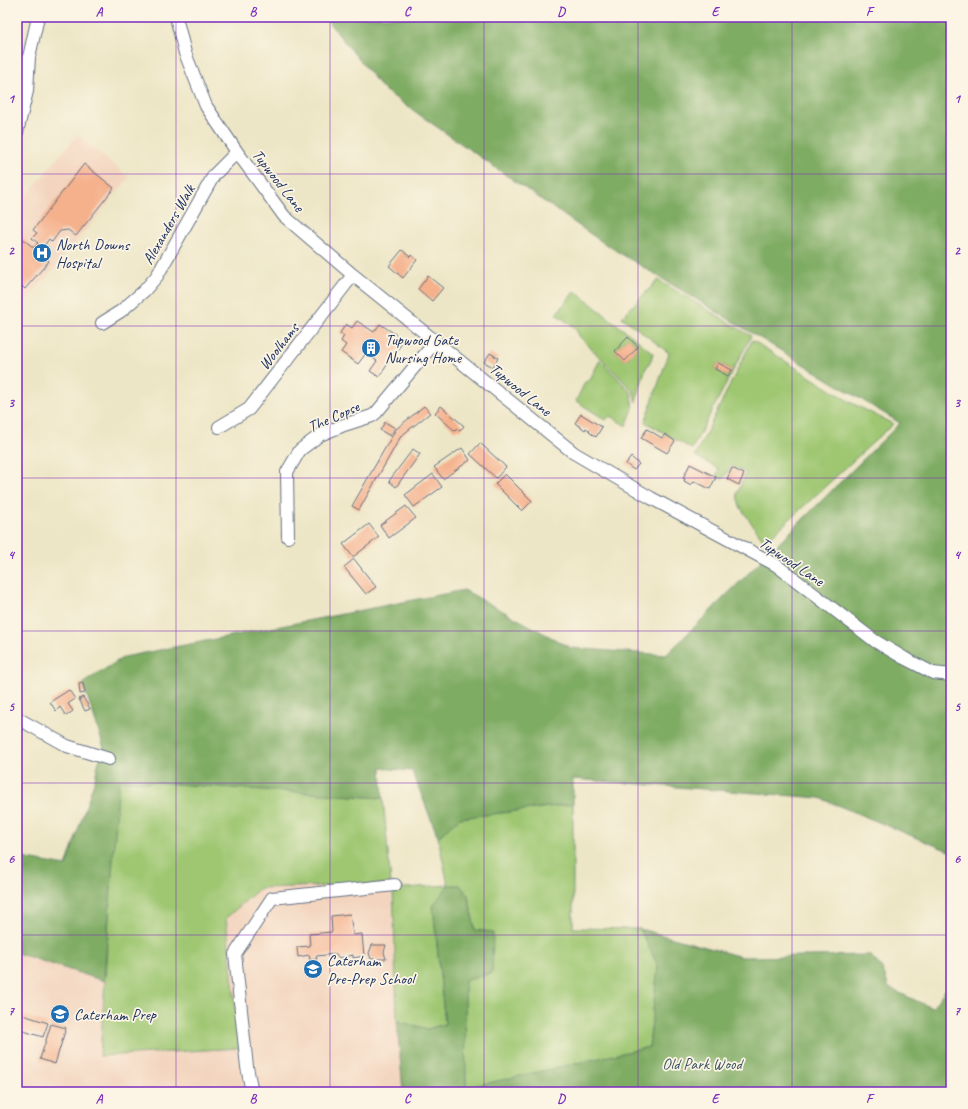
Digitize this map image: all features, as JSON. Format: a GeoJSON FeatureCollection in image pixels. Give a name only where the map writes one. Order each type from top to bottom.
{"type":"FeatureCollection","features":[{"type":"Feature","properties":{"kind":"street"},"geometry":{"type":"LineString","coordinates":[[17,132],[27,91],[29,58],[38,17]]}},
{"type":"Feature","properties":{"kind":"street","name":"Tupwood Lane"},"geometry":{"type":"LineString","coordinates":[[176,17],[185,53],[206,106],[237,152],[284,216],[354,275],[574,453],[651,498],[776,565],[875,641],[904,658],[933,672],[951,675]]}},
{"type":"Feature","properties":{"kind":"street","name":"Alexanders Walk"},"geometry":{"type":"LineString","coordinates":[[102,323],[122,311],[144,291],[157,276],[214,175],[237,152]]}},
{"type":"Feature","properties":{"kind":"street","name":"Woolhams"},"geometry":{"type":"LineString","coordinates":[[219,427],[249,409],[354,275]]}},
{"type":"Feature","properties":{"kind":"street","name":"The Copse"},"geometry":{"type":"LineString","coordinates":[[288,537],[287,472],[300,450],[320,436],[344,425],[372,416],[436,341]]}},
{"type":"Feature","properties":{"kind":"street"},"geometry":{"type":"LineString","coordinates":[[17,718],[67,746],[109,759]]}},
{"type":"Feature","properties":{"kind":"street"},"geometry":{"type":"LineString","coordinates":[[252,1092],[246,1060],[235,954],[272,898],[395,885]]}},
{"type":"Feature","properties":{"kind":"shaded area","name":"North Downs Hospital"},"geometry":{"type":"Polygon","coordinates":[[[77,135],[129,178],[24,304],[17,298],[17,207],[77,135]]]}},
{"type":"Feature","properties":{"kind":"shaded area","name":"Caterham Pre-Prep School"},"geometry":{"type":"Polygon","coordinates":[[[391,884],[397,1021],[403,1092],[17,1092],[17,953],[104,981],[100,1056],[240,1048],[226,918],[260,888],[391,884]]]}},
{"type":"Feature","properties":{"kind":"green space"},"geometry":{"type":"Polygon","coordinates":[[[326,17],[947,17],[951,19],[951,852],[820,798],[573,779],[573,804],[460,818],[438,837],[412,771],[381,768],[383,798],[119,780],[104,981],[17,953],[17,857],[66,866],[104,748],[83,683],[124,657],[464,590],[571,648],[666,655],[900,423],[605,244],[384,90],[329,23],[326,17]]]}},
{"type":"Feature","properties":{"kind":"green space"},"geometry":{"type":"Polygon","coordinates":[[[658,280],[751,336],[692,449],[645,422],[669,353],[622,317],[658,280]],[[718,363],[715,369],[728,376],[732,370],[718,363]]]}},
{"type":"Feature","properties":{"kind":"green space"},"geometry":{"type":"Polygon","coordinates":[[[575,291],[653,353],[645,370],[636,402],[633,391],[580,337],[575,328],[556,314],[575,291]],[[628,337],[615,351],[625,361],[638,347],[628,337]]]}},
{"type":"Feature","properties":{"kind":"green space"},"geometry":{"type":"Polygon","coordinates":[[[752,340],[850,402],[893,424],[765,542],[740,507],[737,494],[746,473],[732,466],[723,479],[716,477],[719,469],[695,456],[752,340]]]}},
{"type":"Feature","properties":{"kind":"green space"},"geometry":{"type":"Polygon","coordinates":[[[600,360],[631,392],[633,409],[626,426],[610,416],[606,420],[576,401],[585,382],[589,381],[600,360]]]}},
{"type":"Feature","properties":{"kind":"green space"},"geometry":{"type":"Polygon","coordinates":[[[118,780],[383,798],[391,884],[260,888],[226,918],[240,1048],[100,1056],[118,780]]]}},
{"type":"Feature","properties":{"kind":"green space"},"geometry":{"type":"Polygon","coordinates":[[[573,804],[573,928],[640,929],[658,966],[649,1047],[566,1067],[466,1088],[464,981],[475,930],[468,895],[433,906],[445,1024],[428,1029],[397,1021],[393,889],[448,885],[438,837],[460,818],[573,804]]]}},
{"type":"Feature","properties":{"kind":"green space","name":"Old Park Wood"},"geometry":{"type":"Polygon","coordinates":[[[448,885],[460,885],[468,895],[475,930],[493,932],[492,973],[465,981],[466,1088],[649,1047],[658,966],[640,929],[742,957],[870,955],[882,968],[889,988],[932,1008],[951,982],[951,1092],[403,1092],[397,1021],[428,1029],[445,1024],[433,906],[448,885]]]}},
{"type":"Feature","properties":{"kind":"building"},"geometry":{"type":"Polygon","coordinates":[[[84,164],[114,188],[76,236],[68,230],[60,231],[52,242],[49,239],[43,247],[42,246],[37,251],[49,261],[25,289],[17,282],[17,234],[34,248],[38,243],[32,238],[37,233],[33,230],[84,164]]]}},
{"type":"Feature","properties":{"kind":"building"},"geometry":{"type":"Polygon","coordinates":[[[402,250],[410,257],[411,255],[417,260],[403,278],[389,266],[402,250]]]}},
{"type":"Feature","properties":{"kind":"building"},"geometry":{"type":"Polygon","coordinates":[[[428,276],[443,288],[432,301],[418,289],[428,276]]]}},
{"type":"Feature","properties":{"kind":"building","name":"Tupwood Gate Nursing Home"},"geometry":{"type":"Polygon","coordinates":[[[357,321],[374,332],[380,324],[404,340],[379,377],[370,371],[377,361],[366,353],[358,364],[341,352],[346,345],[341,341],[344,336],[340,333],[346,324],[352,328],[357,321]]]}},
{"type":"Feature","properties":{"kind":"building"},"geometry":{"type":"Polygon","coordinates":[[[628,337],[638,347],[625,361],[615,351],[628,337]]]}},
{"type":"Feature","properties":{"kind":"building"},"geometry":{"type":"Polygon","coordinates":[[[490,353],[498,358],[493,367],[484,362],[490,353]]]}},
{"type":"Feature","properties":{"kind":"building"},"geometry":{"type":"Polygon","coordinates":[[[718,363],[732,370],[728,376],[715,369],[718,363]]]}},
{"type":"Feature","properties":{"kind":"building"},"geometry":{"type":"Polygon","coordinates":[[[424,406],[430,413],[401,436],[359,510],[352,506],[396,429],[424,406]]]}},
{"type":"Feature","properties":{"kind":"building"},"geometry":{"type":"Polygon","coordinates":[[[441,406],[464,426],[460,431],[457,429],[455,431],[435,413],[441,406]]]}},
{"type":"Feature","properties":{"kind":"building"},"geometry":{"type":"Polygon","coordinates":[[[581,414],[602,427],[596,437],[586,428],[585,430],[575,423],[581,414]]]}},
{"type":"Feature","properties":{"kind":"building"},"geometry":{"type":"Polygon","coordinates":[[[385,422],[395,428],[390,436],[380,430],[385,422]]]}},
{"type":"Feature","properties":{"kind":"building"},"geometry":{"type":"Polygon","coordinates":[[[647,429],[662,438],[665,434],[675,441],[667,453],[641,438],[647,429]]]}},
{"type":"Feature","properties":{"kind":"building"},"geometry":{"type":"Polygon","coordinates":[[[480,443],[506,467],[496,478],[470,454],[480,443]]]}},
{"type":"Feature","properties":{"kind":"building"},"geometry":{"type":"Polygon","coordinates":[[[462,448],[470,460],[443,479],[434,467],[462,448]]]}},
{"type":"Feature","properties":{"kind":"building"},"geometry":{"type":"Polygon","coordinates":[[[413,449],[420,454],[396,487],[389,481],[413,449]]]}},
{"type":"Feature","properties":{"kind":"building"},"geometry":{"type":"Polygon","coordinates":[[[631,457],[639,464],[634,470],[626,464],[631,457]]]}},
{"type":"Feature","properties":{"kind":"building"},"geometry":{"type":"Polygon","coordinates":[[[690,464],[716,477],[710,489],[694,481],[691,485],[684,481],[685,479],[683,478],[690,464]]]}},
{"type":"Feature","properties":{"kind":"building"},"geometry":{"type":"Polygon","coordinates":[[[732,468],[744,474],[739,485],[727,479],[732,468]]]}},
{"type":"Feature","properties":{"kind":"building"},"geometry":{"type":"Polygon","coordinates":[[[433,474],[442,487],[414,507],[405,495],[433,474]]]}},
{"type":"Feature","properties":{"kind":"building"},"geometry":{"type":"Polygon","coordinates":[[[505,474],[532,501],[522,511],[495,484],[505,474]]]}},
{"type":"Feature","properties":{"kind":"building"},"geometry":{"type":"Polygon","coordinates":[[[406,506],[416,518],[389,538],[380,525],[406,506]]]}},
{"type":"Feature","properties":{"kind":"building"},"geometry":{"type":"Polygon","coordinates":[[[369,524],[379,537],[353,557],[343,544],[369,524]]]}},
{"type":"Feature","properties":{"kind":"building"},"geometry":{"type":"Polygon","coordinates":[[[354,559],[376,587],[366,594],[344,567],[354,559]]]}},
{"type":"Feature","properties":{"kind":"building"},"geometry":{"type":"Polygon","coordinates":[[[83,683],[85,693],[80,694],[79,684],[83,683]]]}},
{"type":"Feature","properties":{"kind":"building"},"geometry":{"type":"Polygon","coordinates":[[[69,690],[75,699],[68,704],[73,711],[66,716],[60,707],[56,711],[50,702],[69,690]]]}},
{"type":"Feature","properties":{"kind":"building"},"geometry":{"type":"Polygon","coordinates":[[[83,697],[90,709],[85,711],[79,699],[83,697]]]}},
{"type":"Feature","properties":{"kind":"building"},"geometry":{"type":"Polygon","coordinates":[[[350,914],[353,935],[362,934],[364,956],[353,958],[353,955],[339,958],[336,954],[316,956],[317,959],[310,960],[309,955],[298,957],[297,947],[310,946],[309,934],[332,932],[331,916],[350,914]]]}},
{"type":"Feature","properties":{"kind":"building"},"geometry":{"type":"Polygon","coordinates":[[[372,945],[386,945],[384,952],[386,959],[371,959],[369,953],[372,945]]]}},
{"type":"Feature","properties":{"kind":"building"},"geometry":{"type":"Polygon","coordinates":[[[17,1013],[48,1023],[43,1037],[17,1029],[17,1013]]]}},
{"type":"Feature","properties":{"kind":"building"},"geometry":{"type":"Polygon","coordinates":[[[51,1024],[66,1028],[55,1064],[40,1059],[51,1024]]]}},
{"type":"Feature","properties":{"kind":"place","name":"North Downs Hospital"},"geometry":{"type":"Point","coordinates":[42,253]}},
{"type":"Feature","properties":{"kind":"place","name":"Tupwood Gate Nursing Home"},"geometry":{"type":"Point","coordinates":[371,348]}},
{"type":"Feature","properties":{"kind":"place","name":"Caterham Pre-Prep School"},"geometry":{"type":"Point","coordinates":[313,969]}},
{"type":"Feature","properties":{"kind":"place","name":"Caterham Prep"},"geometry":{"type":"Point","coordinates":[60,1014]}}]}
